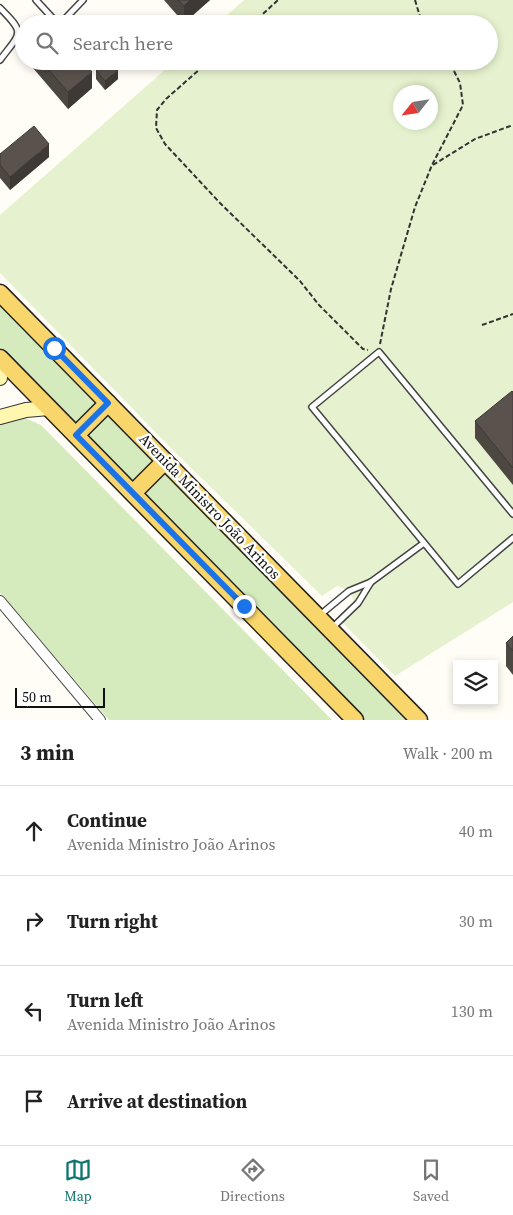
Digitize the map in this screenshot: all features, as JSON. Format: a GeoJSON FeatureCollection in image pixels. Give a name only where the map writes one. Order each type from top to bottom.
{"type":"FeatureCollection","features":[{"type":"Feature","properties":{"kind":"main road","name":"Avenida Ministro João Arinos"},"geometry":{"type":"LineString","coordinates":[[0,293],[419,720]]}},
{"type":"Feature","properties":{"kind":"main road"},"geometry":{"type":"LineString","coordinates":[[0,358],[355,720]]}},
{"type":"Feature","properties":{"kind":"main road"},"geometry":{"type":"LineString","coordinates":[[76,435],[108,403]]}},
{"type":"Feature","properties":{"kind":"main road"},"geometry":{"type":"LineString","coordinates":[[132,493],[165,461]]}},
{"type":"Feature","properties":{"kind":"street"},"geometry":{"type":"LineString","coordinates":[[0,369],[0,378]]}},
{"type":"Feature","properties":{"kind":"street"},"geometry":{"type":"LineString","coordinates":[[0,417],[26,410],[49,408]]}},
{"type":"Feature","properties":{"kind":"street"},"geometry":{"type":"LineString","coordinates":[[0,602],[100,720]]}},
{"type":"Feature","properties":{"kind":"lane"},"geometry":{"type":"LineString","coordinates":[[36,0],[50,15]]}},
{"type":"Feature","properties":{"kind":"lane"},"geometry":{"type":"LineString","coordinates":[[68,15],[83,0]]}},
{"type":"Feature","properties":{"kind":"lane"},"geometry":{"type":"LineString","coordinates":[[0,8],[15,23]]}},
{"type":"Feature","properties":{"kind":"lane"},"geometry":{"type":"LineString","coordinates":[[0,60],[15,40]]}},
{"type":"Feature","properties":{"kind":"lane"},"geometry":{"type":"LineString","coordinates":[[513,514],[379,352],[312,407],[458,584],[513,538]]}},
{"type":"Feature","properties":{"kind":"lane"},"geometry":{"type":"LineString","coordinates":[[318,616],[349,590],[371,582],[424,542]]}},
{"type":"Feature","properties":{"kind":"lane"},"geometry":{"type":"LineString","coordinates":[[331,630],[358,602],[371,582]]}},
{"type":"Feature","properties":{"kind":"path"},"geometry":{"type":"LineString","coordinates":[[262,15],[278,0]]}},
{"type":"Feature","properties":{"kind":"path"},"geometry":{"type":"LineString","coordinates":[[415,0],[420,15]]}},
{"type":"Feature","properties":{"kind":"path"},"geometry":{"type":"LineString","coordinates":[[199,70],[166,99],[157,110],[156,128],[165,144],[220,203],[300,281],[320,305],[363,349],[379,352],[391,289],[415,207],[432,166],[463,104],[460,83],[453,70]]}},
{"type":"Feature","properties":{"kind":"path"},"geometry":{"type":"LineString","coordinates":[[432,166],[475,139],[513,125]]}},
{"type":"Feature","properties":{"kind":"path"},"geometry":{"type":"LineString","coordinates":[[482,325],[513,314]]}},
{"type":"Feature","properties":{"kind":"green space"},"geometry":{"type":"Polygon","coordinates":[[[244,0],[513,0],[513,602],[395,676],[341,621],[355,610],[355,605],[348,591],[337,586],[322,596],[176,453],[0,273],[0,215],[165,70],[498,70],[498,15],[227,15],[244,0]]]}},
{"type":"Feature","properties":{"kind":"green space"},"geometry":{"type":"Polygon","coordinates":[[[0,302],[412,720],[365,720],[0,347],[0,302]]]}},
{"type":"Feature","properties":{"kind":"green space"},"geometry":{"type":"Polygon","coordinates":[[[23,417],[41,425],[332,720],[109,720],[0,593],[0,421],[23,417]]]}},
{"type":"Feature","properties":{"kind":"building"},"geometry":{"type":"Polygon","coordinates":[[[178,0],[190,0],[184,6],[178,0]]]}},
{"type":"Feature","properties":{"kind":"building"},"geometry":{"type":"Polygon","coordinates":[[[49,70],[90,70],[92,72],[68,92],[49,70]]]}},
{"type":"Feature","properties":{"kind":"building"},"geometry":{"type":"Polygon","coordinates":[[[96,70],[118,70],[105,81],[96,70]]]}},
{"type":"Feature","properties":{"kind":"building"},"geometry":{"type":"Polygon","coordinates":[[[34,126],[49,144],[10,177],[0,165],[0,154],[34,126]]]}},
{"type":"Feature","properties":{"kind":"building"},"geometry":{"type":"Polygon","coordinates":[[[513,392],[513,468],[475,421],[513,392]]]}},
{"type":"Feature","properties":{"kind":"building"},"geometry":{"type":"Polygon","coordinates":[[[513,636],[513,651],[506,643],[513,636]]]}},
{"type":"Feature","properties":{"kind":"route"},"geometry":{"type":"LineString","coordinates":[[54,348],[108,403],[76,435],[244,606]]}}]}
